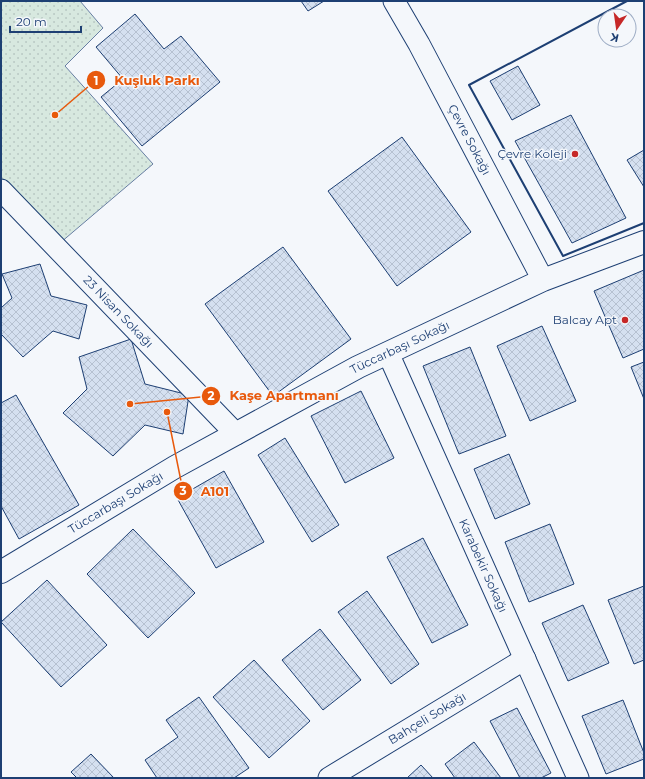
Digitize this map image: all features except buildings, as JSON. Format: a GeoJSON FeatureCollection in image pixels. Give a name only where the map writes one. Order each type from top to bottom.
{"type":"FeatureCollection","features":[{"type":"Feature","properties":{"kind":"street","name":"Çevre Sokağı"},"geometry":{"type":"LineString","coordinates":[[394,1],[543,280]]}},
{"type":"Feature","properties":{"kind":"street","name":"23 Nisan Sokağı"},"geometry":{"type":"LineString","coordinates":[[1,190],[236,434]]}},
{"type":"Feature","properties":{"kind":"street","name":"Tüccarbaşı Sokağı"},"geometry":{"type":"LineString","coordinates":[[1,572],[175,468],[358,368],[543,280],[644,242]]}},
{"type":"Feature","properties":{"kind":"street","name":"Karabekir Sokağı"},"geometry":{"type":"LineString","coordinates":[[388,353],[578,778]]}},
{"type":"Feature","properties":{"kind":"street","name":"Bahçeli Sokağı"},"geometry":{"type":"LineString","coordinates":[[329,778],[525,658]]}},
{"type":"Feature","properties":{"kind":"shaded area"},"geometry":{"type":"Polygon","coordinates":[[[1,1],[80,1],[103,28],[65,66],[153,164],[60,243],[1,179],[1,1]]]}},
{"type":"Feature","properties":{"kind":"wall"},"geometry":{"type":"LineString","coordinates":[[627,1],[469,85],[563,256],[644,223]]}},
{"type":"Feature","properties":{"kind":"place","name":"Kuşluk Parkı"},"geometry":{"type":"Point","coordinates":[55,115]}},
{"type":"Feature","properties":{"kind":"place","name":"Çevre Koleji"},"geometry":{"type":"Point","coordinates":[575,154]}},
{"type":"Feature","properties":{"kind":"place","name":"Balcay Apt"},"geometry":{"type":"Point","coordinates":[625,320]}},
{"type":"Feature","properties":{"kind":"place","name":"Kaşe Apartmanı"},"geometry":{"type":"Point","coordinates":[130,404]}},
{"type":"Feature","properties":{"kind":"place","name":"A101"},"geometry":{"type":"Point","coordinates":[167,412]}}]}
